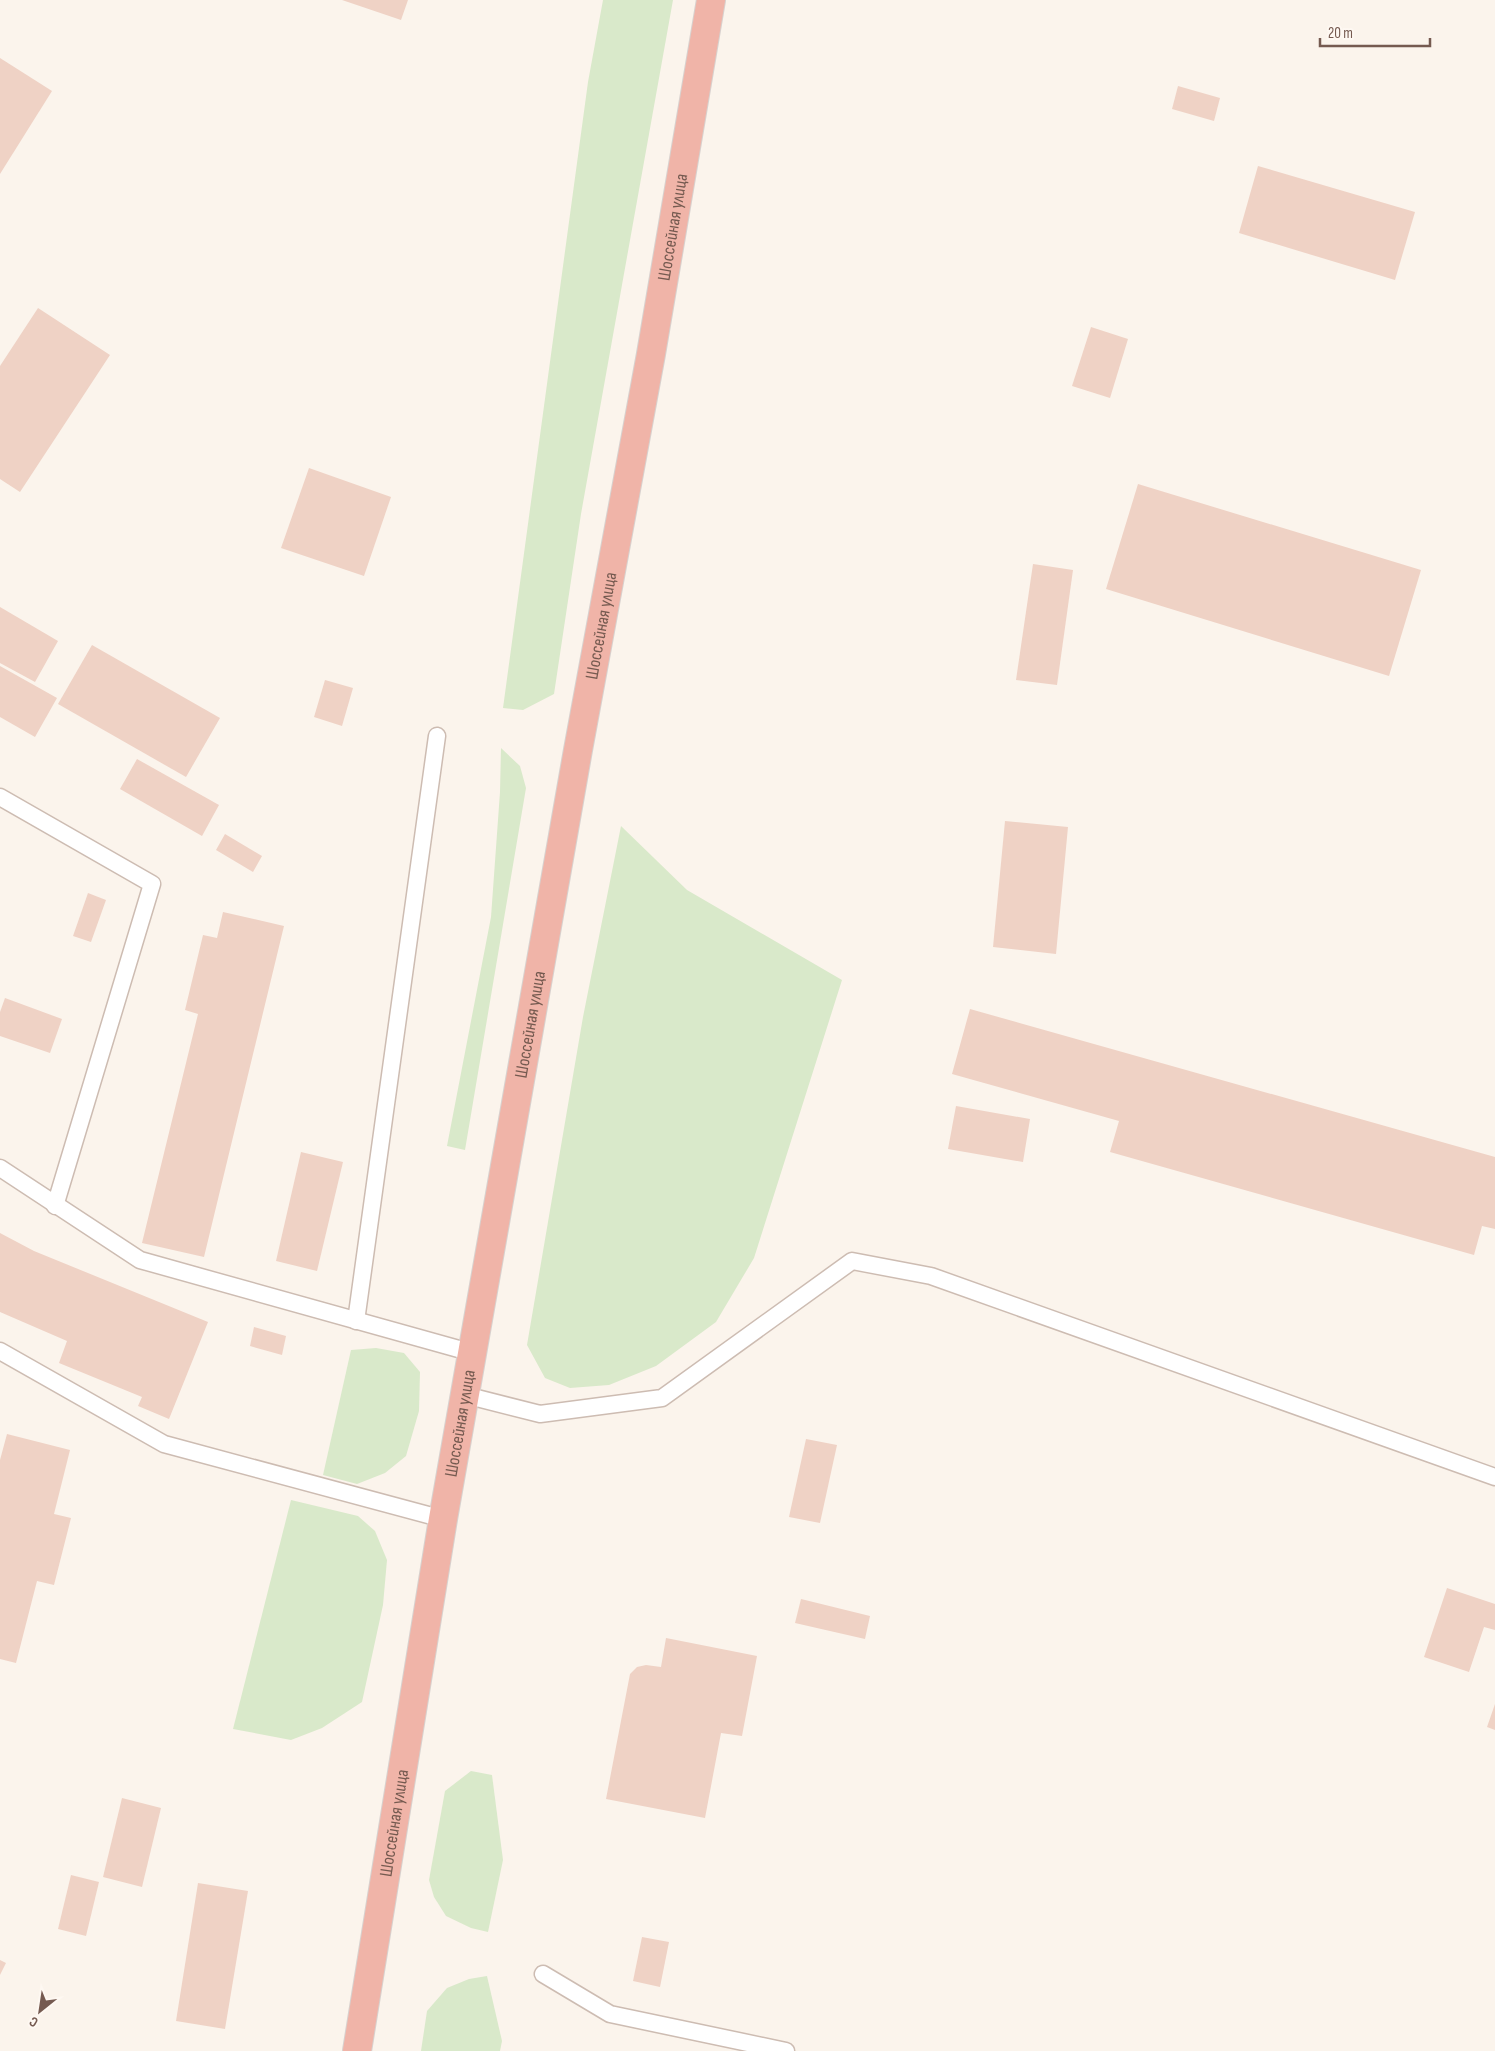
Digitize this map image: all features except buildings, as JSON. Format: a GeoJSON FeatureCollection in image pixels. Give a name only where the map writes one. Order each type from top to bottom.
{"type":"FeatureCollection","features":[{"type":"Feature","properties":{"kind":"highway","name":"Шоссейная улица"},"geometry":{"type":"LineString","coordinates":[[357,2051],[464,1395],[473,1354],[574,770],[651,354],[711,0]]}},
{"type":"Feature","properties":{"kind":"lane"},"geometry":{"type":"LineString","coordinates":[[356,1321],[438,736]]}},
{"type":"Feature","properties":{"kind":"lane"},"geometry":{"type":"LineString","coordinates":[[0,797],[152,884],[55,1206]]}},
{"type":"Feature","properties":{"kind":"lane"},"geometry":{"type":"LineString","coordinates":[[0,1168],[55,1206],[140,1260],[473,1354]]}},
{"type":"Feature","properties":{"kind":"lane"},"geometry":{"type":"LineString","coordinates":[[464,1395],[540,1414],[662,1398],[852,1261],[932,1276],[1495,1478]]}},
{"type":"Feature","properties":{"kind":"lane"},"geometry":{"type":"LineString","coordinates":[[0,1351],[164,1444],[443,1519]]}},
{"type":"Feature","properties":{"kind":"lane"},"geometry":{"type":"LineString","coordinates":[[543,1974],[610,2014],[786,2051]]}},
{"type":"Feature","properties":{"kind":"green space"},"geometry":{"type":"Polygon","coordinates":[[[603,0],[673,0],[581,514],[554,694],[523,710],[503,708],[588,82],[603,0]]]}},
{"type":"Feature","properties":{"kind":"green space"},"geometry":{"type":"Polygon","coordinates":[[[501,748],[520,766],[526,788],[465,1150],[447,1146],[491,917],[500,792],[501,748]]]}},
{"type":"Feature","properties":{"kind":"green space"},"geometry":{"type":"Polygon","coordinates":[[[621,826],[687,890],[842,980],[754,1258],[716,1322],[656,1366],[609,1385],[570,1388],[545,1378],[527,1345],[583,1017],[621,826]]]}},
{"type":"Feature","properties":{"kind":"green space"},"geometry":{"type":"Polygon","coordinates":[[[376,1348],[404,1353],[420,1372],[419,1411],[406,1456],[385,1473],[357,1484],[323,1475],[351,1350],[376,1348]]]}},
{"type":"Feature","properties":{"kind":"green space"},"geometry":{"type":"Polygon","coordinates":[[[291,1500],[358,1516],[375,1531],[387,1560],[383,1605],[362,1702],[322,1728],[291,1740],[233,1729],[291,1500]]]}},
{"type":"Feature","properties":{"kind":"green space"},"geometry":{"type":"Polygon","coordinates":[[[471,1771],[492,1775],[503,1860],[488,1932],[471,1928],[446,1916],[434,1897],[429,1880],[445,1791],[471,1771]]]}},
{"type":"Feature","properties":{"kind":"green space"},"geometry":{"type":"Polygon","coordinates":[[[487,1976],[502,2041],[500,2051],[421,2051],[427,2011],[447,1988],[469,1979],[487,1976]]]}}]}
